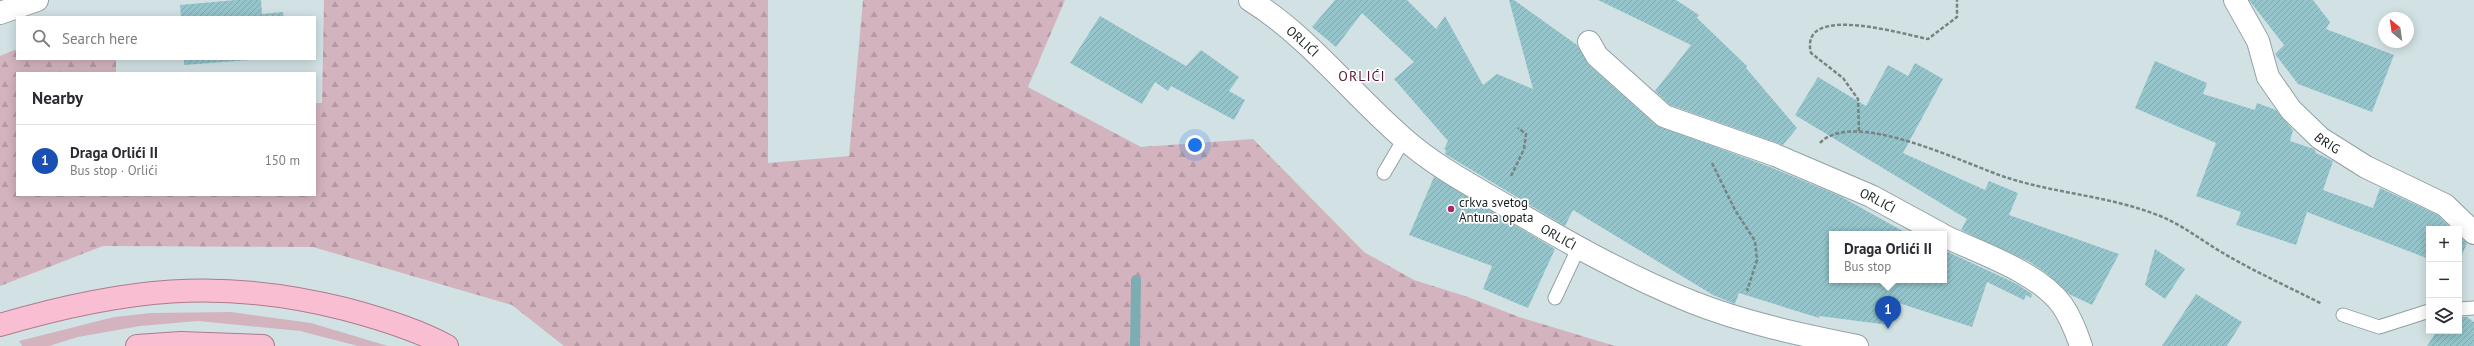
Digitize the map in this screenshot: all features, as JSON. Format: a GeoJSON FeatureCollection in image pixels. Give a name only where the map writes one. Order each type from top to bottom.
{"type":"FeatureCollection","features":[{"type":"Feature","properties":{"kind":"highway"},"geometry":{"type":"LineString","coordinates":[[0,325],[96,300],[160,291],[230,290],[301,298],[371,316],[447,346]]}},
{"type":"Feature","properties":{"kind":"highway"},"geometry":{"type":"LineString","coordinates":[[137,346],[181,343],[263,346]]}},
{"type":"Feature","properties":{"kind":"street"},"geometry":{"type":"LineString","coordinates":[[0,13],[37,0]]}},
{"type":"Feature","properties":{"kind":"street","name":"ORLIĆI"},"geometry":{"type":"LineString","coordinates":[[1250,0],[1292,30],[1404,139],[1464,184],[1578,249],[1693,302],[1789,333],[1858,346]]}},
{"type":"Feature","properties":{"kind":"street","name":"BRIG"},"geometry":{"type":"LineString","coordinates":[[2235,0],[2258,41],[2268,77],[2291,110],[2320,138],[2366,167],[2445,205],[2474,233]]}},
{"type":"Feature","properties":{"kind":"street","name":"ORLIĆI"},"geometry":{"type":"LineString","coordinates":[[1589,42],[1597,56],[1664,116],[1775,155],[1871,196],[1935,231]]}},
{"type":"Feature","properties":{"kind":"street"},"geometry":{"type":"LineString","coordinates":[[1947,237],[2006,265],[2045,289],[2061,304],[2074,325],[2081,346]]}},
{"type":"Feature","properties":{"kind":"lane"},"geometry":{"type":"LineString","coordinates":[[1384,173],[1404,139]]}},
{"type":"Feature","properties":{"kind":"lane"},"geometry":{"type":"LineString","coordinates":[[1555,298],[1578,249]]}},
{"type":"Feature","properties":{"kind":"lane"},"geometry":{"type":"LineString","coordinates":[[2462,309],[2474,308]]}},
{"type":"Feature","properties":{"kind":"lane"},"geometry":{"type":"LineString","coordinates":[[2343,315],[2379,327],[2426,312]]}},
{"type":"Feature","properties":{"kind":"path"},"geometry":{"type":"LineString","coordinates":[[1957,0],[1957,17],[1928,40],[1864,26],[1832,24],[1818,29],[1810,40],[1811,53],[1844,78],[1858,99],[1859,131],[1911,142],[2008,178],[2152,212],[2184,227],[2223,253],[2343,315]]}},
{"type":"Feature","properties":{"kind":"path"},"geometry":{"type":"LineString","coordinates":[[1510,178],[1526,141],[1526,134],[1518,128]]}},
{"type":"Feature","properties":{"kind":"path"},"geometry":{"type":"LineString","coordinates":[[1711,160],[1735,210],[1755,240],[1757,260],[1746,295]]}},
{"type":"Feature","properties":{"kind":"green space"},"geometry":{"type":"Polygon","coordinates":[[[324,0],[768,0],[768,163],[849,156],[863,0],[1065,0],[1028,87],[1141,147],[1253,139],[1364,252],[1414,280],[1468,297],[1519,317],[1615,346],[564,346],[512,305],[313,247],[103,246],[0,286],[0,56],[16,49],[16,60],[116,60],[116,72],[16,72],[16,196],[316,196],[316,103],[322,103],[324,0]]]}},
{"type":"Feature","properties":{"kind":"green space"},"geometry":{"type":"Polygon","coordinates":[[[231,312],[311,323],[388,346],[358,346],[300,331],[198,321],[140,326],[78,337],[49,346],[22,346],[19,341],[114,317],[151,313],[231,312]]]}},
{"type":"Feature","properties":{"kind":"building"},"geometry":{"type":"Polygon","coordinates":[[[236,0],[261,0],[262,14],[283,12],[284,16],[181,16],[180,5],[236,0]]]}},
{"type":"Feature","properties":{"kind":"building"},"geometry":{"type":"Polygon","coordinates":[[[1335,0],[1407,0],[1436,29],[1445,16],[1483,85],[1497,74],[1533,89],[1509,0],[1514,0],[1577,45],[1589,65],[1656,125],[1770,167],[1840,196],[1903,231],[1829,231],[1829,283],[1947,283],[1948,252],[2017,284],[2032,294],[2031,298],[2026,295],[2024,300],[1987,282],[1972,327],[1899,303],[1889,325],[1819,316],[1819,318],[1739,293],[1735,304],[1713,295],[1573,210],[1565,226],[1445,154],[1446,150],[1444,149],[1448,141],[1394,79],[1414,62],[1362,13],[1336,47],[1312,27],[1335,0]]]}},
{"type":"Feature","properties":{"kind":"building"},"geometry":{"type":"Polygon","coordinates":[[[1598,0],[1676,0],[1699,15],[1697,18],[1747,66],[1746,68],[1797,128],[1783,145],[1670,105],[1655,91],[1691,45],[1598,0]]]}},
{"type":"Feature","properties":{"kind":"building"},"geometry":{"type":"Polygon","coordinates":[[[2249,0],[2313,0],[2330,22],[2326,29],[2394,55],[2372,112],[2298,84],[2275,54],[2284,45],[2249,0]]]}},
{"type":"Feature","properties":{"kind":"building"},"geometry":{"type":"Polygon","coordinates":[[[1100,16],[1186,66],[1201,50],[1239,77],[1229,91],[1245,100],[1234,120],[1171,86],[1168,91],[1155,82],[1142,104],[1070,63],[1100,16]]]}},
{"type":"Feature","properties":{"kind":"building"},"geometry":{"type":"Polygon","coordinates":[[[184,60],[251,60],[184,65],[184,60]]]}},
{"type":"Feature","properties":{"kind":"building"},"geometry":{"type":"Polygon","coordinates":[[[2155,61],[2207,83],[2203,94],[2255,110],[2257,103],[2276,110],[2293,130],[2290,141],[2314,149],[2316,153],[2333,161],[2323,190],[2373,208],[2380,188],[2438,215],[2449,226],[2426,226],[2426,258],[2307,212],[2296,245],[2236,225],[2241,212],[2196,196],[2216,143],[2135,108],[2155,61]]]}},
{"type":"Feature","properties":{"kind":"building"},"geometry":{"type":"Polygon","coordinates":[[[1915,63],[1943,79],[1903,153],[1985,190],[1989,181],[2018,193],[2009,215],[2119,254],[2092,305],[2069,294],[2046,273],[2030,262],[1961,230],[1967,219],[1795,115],[1818,77],[1866,106],[1888,65],[1908,76],[1915,63]]]}},
{"type":"Feature","properties":{"kind":"building","name":"crkva svetog Antuna opata"},"geometry":{"type":"Polygon","coordinates":[[[1434,177],[1555,249],[1528,308],[1483,289],[1492,266],[1409,235],[1434,177]]]}},
{"type":"Feature","properties":{"kind":"building"},"geometry":{"type":"Polygon","coordinates":[[[2462,239],[2467,243],[2462,255],[2462,239]]]}},
{"type":"Feature","properties":{"kind":"building"},"geometry":{"type":"Polygon","coordinates":[[[2155,249],[2185,269],[2165,299],[2145,285],[2155,249]]]}},
{"type":"Feature","properties":{"kind":"building"},"geometry":{"type":"Polygon","coordinates":[[[2196,294],[2242,322],[2227,346],[2162,346],[2196,294]]]}},
{"type":"Feature","properties":{"kind":"building"},"geometry":{"type":"Polygon","coordinates":[[[2462,317],[2467,317],[2474,322],[2474,346],[2427,346],[2435,334],[2462,334],[2462,317]]]}},
{"type":"Feature","properties":{"kind":"waterway"},"geometry":{"type":"LineString","coordinates":[[1135,346],[1136,280]]}},
{"type":"Feature","properties":{"kind":"place","name":"crkva svetog Antuna opata"},"geometry":{"type":"Point","coordinates":[1451,209]}},
{"type":"Feature","properties":{"kind":"place","name":"Draga Orlići II"},"geometry":{"type":"Point","coordinates":[1888,329]}},
{"type":"Feature","properties":{"kind":"district","name":"ORLIĆI"},"geometry":{"type":"Point","coordinates":[1362,76]}}]}
